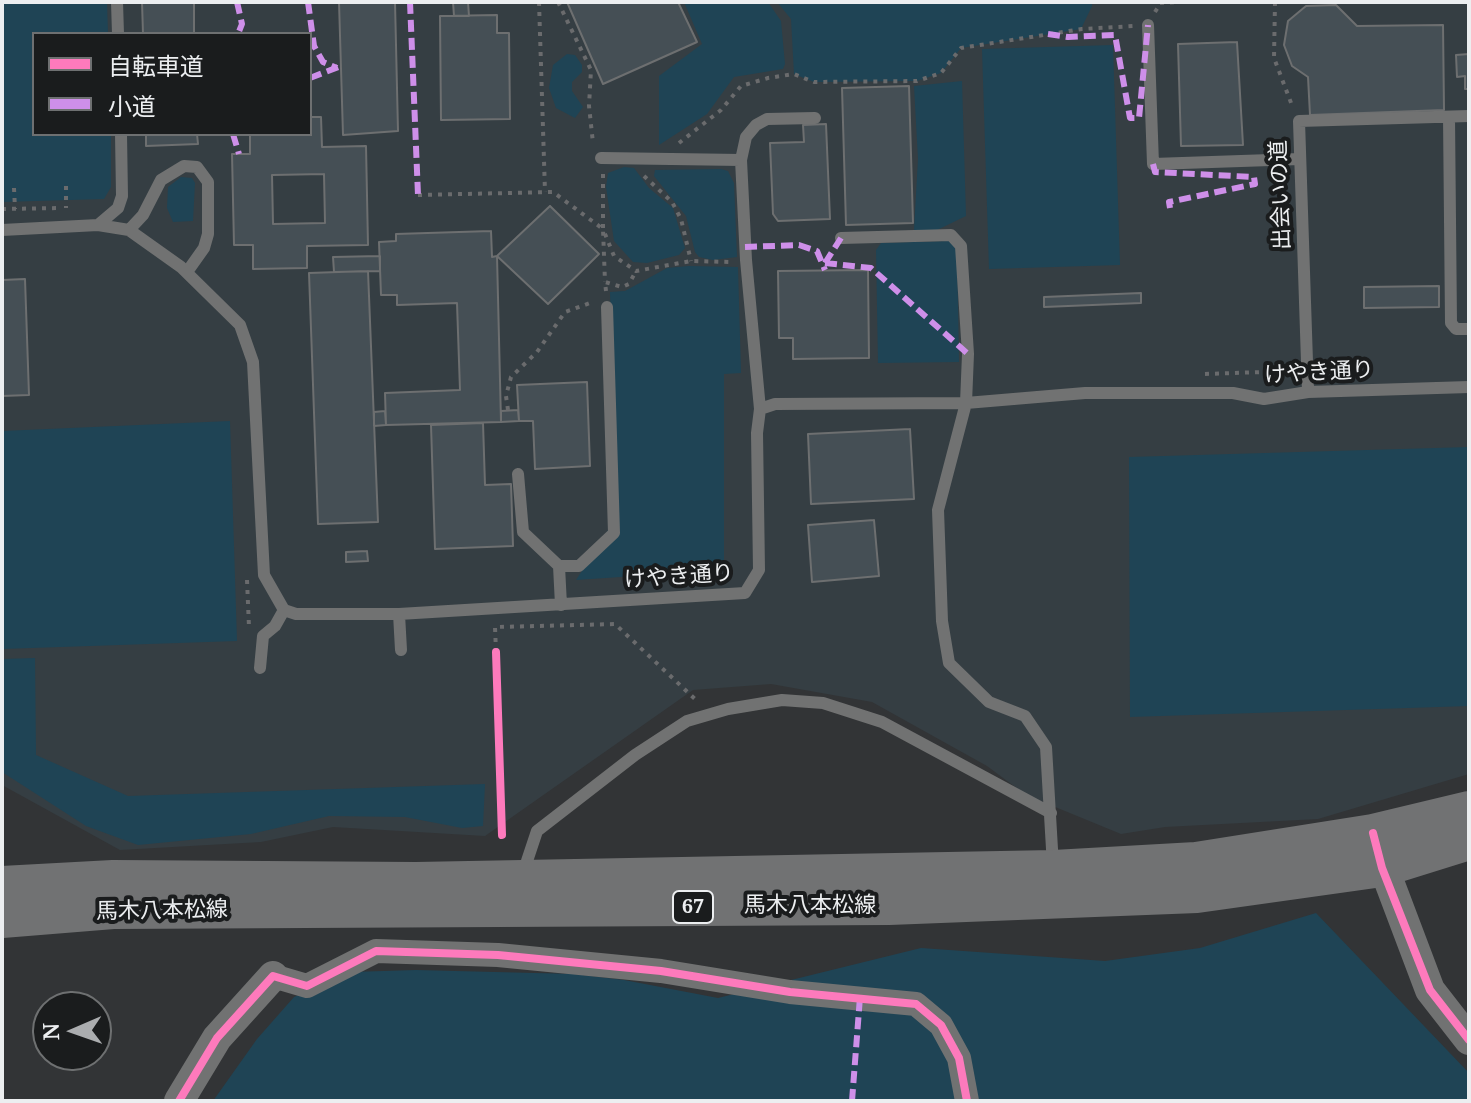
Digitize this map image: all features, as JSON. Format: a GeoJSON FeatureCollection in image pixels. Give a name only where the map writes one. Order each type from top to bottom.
{"type":"FeatureCollection","features":[{"type":"Feature","properties":{"kind":"main road","name":"馬木八本松線"},"geometry":{"type":"LineString","coordinates":[[2,919],[113,910],[889,906],[1197,894],[1377,850],[1469,810]]}},
{"type":"Feature","properties":{"kind":"main road","name":"馬木八本松線"},"geometry":{"type":"LineString","coordinates":[[2,885],[113,879],[527,879],[1054,869],[1377,850],[1469,841]]}},
{"type":"Feature","properties":{"kind":"street"},"geometry":{"type":"LineString","coordinates":[[1377,850],[1430,990],[1469,1040]]}},
{"type":"Feature","properties":{"kind":"street"},"geometry":{"type":"LineString","coordinates":[[179,1101],[217,1038],[273,976],[307,986],[376,951],[498,955],[661,971],[790,992],[916,1004],[941,1025],[959,1058],[967,1101]]}},
{"type":"Feature","properties":{"kind":"lane"},"geometry":{"type":"LineString","coordinates":[[117,2],[118,32]]}},
{"type":"Feature","properties":{"kind":"lane"},"geometry":{"type":"LineString","coordinates":[[1148,25],[1153,164],[1300,159]]}},
{"type":"Feature","properties":{"kind":"lane"},"geometry":{"type":"LineString","coordinates":[[1299,121],[1469,116]]}},
{"type":"Feature","properties":{"kind":"lane"},"geometry":{"type":"LineString","coordinates":[[1449,117],[1451,323],[1456,329],[1469,329]]}},
{"type":"Feature","properties":{"kind":"lane"},"geometry":{"type":"LineString","coordinates":[[760,409],[746,260],[741,160],[746,137],[756,125],[767,119],[815,118]]}},
{"type":"Feature","properties":{"kind":"lane","name":"出会いの道"},"geometry":{"type":"LineString","coordinates":[[1299,121],[1308,392]]}},
{"type":"Feature","properties":{"kind":"lane"},"geometry":{"type":"LineString","coordinates":[[98,225],[118,208],[122,196],[121,136]]}},
{"type":"Feature","properties":{"kind":"lane"},"geometry":{"type":"LineString","coordinates":[[601,158],[741,160]]}},
{"type":"Feature","properties":{"kind":"lane"},"geometry":{"type":"LineString","coordinates":[[129,230],[143,215],[161,180],[184,166],[197,167],[208,182],[208,234],[204,248],[187,272]]}},
{"type":"Feature","properties":{"kind":"lane"},"geometry":{"type":"LineString","coordinates":[[2,230],[98,225],[129,230],[143,236],[226,308],[249,343],[256,391],[264,575],[284,610],[275,626],[263,636],[260,668]]}},
{"type":"Feature","properties":{"kind":"lane"},"geometry":{"type":"LineString","coordinates":[[841,238],[951,235],[961,246],[968,354],[966,403],[938,510],[942,621],[949,663],[989,702],[1025,716],[1046,747],[1054,869]]}},
{"type":"Feature","properties":{"kind":"lane"},"geometry":{"type":"LineString","coordinates":[[518,474],[523,532],[559,566],[579,566],[614,533],[607,301]]}},
{"type":"Feature","properties":{"kind":"lane","name":"けやき通り"},"geometry":{"type":"LineString","coordinates":[[284,610],[296,614],[399,614],[745,593],[759,570],[757,433],[760,409],[775,404],[966,403],[1085,393],[1233,393],[1264,399],[1308,392],[1469,387]]}},
{"type":"Feature","properties":{"kind":"lane"},"geometry":{"type":"LineString","coordinates":[[559,566],[561,605]]}},
{"type":"Feature","properties":{"kind":"lane"},"geometry":{"type":"LineString","coordinates":[[399,614],[401,650]]}},
{"type":"Feature","properties":{"kind":"lane"},"geometry":{"type":"LineString","coordinates":[[527,879],[527,861],[537,831],[635,755],[687,721],[782,700],[823,703],[882,722],[1051,813]]}},
{"type":"Feature","properties":{"kind":"path"},"geometry":{"type":"LineString","coordinates":[[539,2],[545,192]]}},
{"type":"Feature","properties":{"kind":"path"},"geometry":{"type":"LineString","coordinates":[[508,410],[506,396],[511,377],[537,352],[557,320],[574,306],[607,301],[601,158],[593,143],[589,106],[591,70],[558,2]]}},
{"type":"Feature","properties":{"kind":"path"},"geometry":{"type":"LineString","coordinates":[[1159,2],[1181,2]]}},
{"type":"Feature","properties":{"kind":"path"},"geometry":{"type":"LineString","coordinates":[[689,134],[721,110],[741,86],[768,78],[794,74],[814,82],[917,81],[941,73],[961,48],[1082,29],[1148,25]]}},
{"type":"Feature","properties":{"kind":"path"},"geometry":{"type":"LineString","coordinates":[[639,157],[644,177],[672,202],[681,219],[691,261]]}},
{"type":"Feature","properties":{"kind":"path"},"geometry":{"type":"LineString","coordinates":[[66,186],[66,208]]}},
{"type":"Feature","properties":{"kind":"path"},"geometry":{"type":"LineString","coordinates":[[14,188],[15,209]]}},
{"type":"Feature","properties":{"kind":"path"},"geometry":{"type":"LineString","coordinates":[[418,195],[553,192],[603,229],[614,256],[636,271],[691,261],[746,260]]}},
{"type":"Feature","properties":{"kind":"path"},"geometry":{"type":"LineString","coordinates":[[605,282],[622,287],[629,284],[636,271]]}},
{"type":"Feature","properties":{"kind":"path"},"geometry":{"type":"LineString","coordinates":[[496,667],[495,627],[615,624],[710,714]]}},
{"type":"Feature","properties":{"kind":"shaded area"},"geometry":{"type":"Polygon","coordinates":[[[2,2],[1469,2],[1469,774],[1318,819],[1165,827],[1121,834],[1026,795],[987,766],[872,702],[771,684],[693,690],[485,836],[333,827],[261,842],[120,850],[2,785],[2,2]]]}},
{"type":"Feature","properties":{"kind":"shaded area"},"geometry":{"type":"Polygon","coordinates":[[[2,2],[107,2],[108,32],[32,32],[32,136],[111,136],[111,187],[104,199],[2,202],[2,2]]]}},
{"type":"Feature","properties":{"kind":"shaded area"},"geometry":{"type":"Polygon","coordinates":[[[684,2],[768,2],[781,21],[785,64],[783,69],[734,77],[707,114],[659,145],[659,76],[702,44],[684,2]]]}},
{"type":"Feature","properties":{"kind":"shaded area"},"geometry":{"type":"Polygon","coordinates":[[[777,2],[1092,2],[1092,6],[1081,29],[961,48],[941,73],[917,81],[814,82],[794,74],[791,19],[777,2]]]}},
{"type":"Feature","properties":{"kind":"shaded area"},"geometry":{"type":"Polygon","coordinates":[[[1113,45],[1120,265],[989,269],[982,49],[1113,45]]]}},
{"type":"Feature","properties":{"kind":"shaded area"},"geometry":{"type":"Polygon","coordinates":[[[567,54],[575,55],[582,65],[582,72],[572,82],[572,91],[583,107],[575,118],[556,108],[549,88],[553,65],[567,54]]]}},
{"type":"Feature","properties":{"kind":"shaded area"},"geometry":{"type":"Polygon","coordinates":[[[962,81],[966,216],[937,230],[914,230],[918,159],[914,86],[962,81]]]}},
{"type":"Feature","properties":{"kind":"shaded area"},"geometry":{"type":"Polygon","coordinates":[[[624,167],[634,168],[649,188],[673,208],[685,248],[679,255],[647,263],[633,262],[614,241],[606,187],[608,173],[624,167]]]}},
{"type":"Feature","properties":{"kind":"shaded area"},"geometry":{"type":"Polygon","coordinates":[[[655,170],[728,171],[734,183],[737,257],[713,260],[699,257],[695,252],[686,216],[654,176],[655,170]]]}},
{"type":"Feature","properties":{"kind":"shaded area"},"geometry":{"type":"Polygon","coordinates":[[[181,177],[192,178],[195,183],[193,221],[173,222],[167,208],[168,187],[181,177]]]}},
{"type":"Feature","properties":{"kind":"shaded area"},"geometry":{"type":"Polygon","coordinates":[[[949,241],[957,247],[959,362],[878,363],[876,250],[881,243],[949,241]]]}},
{"type":"Feature","properties":{"kind":"shaded area"},"geometry":{"type":"Polygon","coordinates":[[[738,267],[741,373],[724,374],[724,570],[576,580],[617,516],[610,292],[625,291],[667,268],[738,267]]]}},
{"type":"Feature","properties":{"kind":"shaded area"},"geometry":{"type":"Polygon","coordinates":[[[230,421],[237,641],[2,649],[2,431],[230,421]]]}},
{"type":"Feature","properties":{"kind":"shaded area"},"geometry":{"type":"Polygon","coordinates":[[[1469,447],[1469,706],[1130,717],[1129,457],[1469,447]]]}},
{"type":"Feature","properties":{"kind":"shaded area"},"geometry":{"type":"Polygon","coordinates":[[[35,658],[36,755],[128,796],[485,784],[483,826],[462,828],[405,817],[329,816],[251,834],[138,845],[86,826],[2,772],[2,659],[35,658]]]}},
{"type":"Feature","properties":{"kind":"shaded area"},"geometry":{"type":"Polygon","coordinates":[[[1316,913],[1469,1073],[1469,1101],[213,1101],[257,1039],[294,997],[351,972],[416,970],[574,974],[718,998],[921,948],[1105,961],[1200,948],[1316,913]]]}},
{"type":"Feature","properties":{"kind":"building"},"geometry":{"type":"Polygon","coordinates":[[[142,2],[194,2],[194,32],[143,32],[142,2]]]}},
{"type":"Feature","properties":{"kind":"building"},"geometry":{"type":"Polygon","coordinates":[[[339,2],[395,2],[398,131],[343,135],[339,2]]]}},
{"type":"Feature","properties":{"kind":"building"},"geometry":{"type":"Polygon","coordinates":[[[453,2],[468,2],[469,16],[454,16],[453,2]]]}},
{"type":"Feature","properties":{"kind":"building"},"geometry":{"type":"Polygon","coordinates":[[[567,2],[678,2],[697,42],[603,84],[567,2]]]}},
{"type":"Feature","properties":{"kind":"building"},"geometry":{"type":"Polygon","coordinates":[[[1336,5],[1357,26],[1443,25],[1444,110],[1310,115],[1308,77],[1292,66],[1284,45],[1288,21],[1306,6],[1336,5]]]}},
{"type":"Feature","properties":{"kind":"building"},"geometry":{"type":"Polygon","coordinates":[[[497,15],[497,33],[509,33],[510,119],[441,120],[440,16],[497,15]]]}},
{"type":"Feature","properties":{"kind":"building"},"geometry":{"type":"Polygon","coordinates":[[[1237,42],[1243,145],[1181,146],[1178,44],[1237,42]]]}},
{"type":"Feature","properties":{"kind":"building"},"geometry":{"type":"Polygon","coordinates":[[[1469,54],[1469,89],[1465,89],[1465,76],[1457,77],[1456,55],[1469,54]]]}},
{"type":"Feature","properties":{"kind":"building"},"geometry":{"type":"Polygon","coordinates":[[[909,86],[913,223],[846,225],[842,88],[909,86]]]}},
{"type":"Feature","properties":{"kind":"building"},"geometry":{"type":"Polygon","coordinates":[[[312,117],[321,117],[322,147],[366,146],[368,245],[307,246],[307,268],[253,269],[253,245],[234,245],[232,154],[250,154],[250,136],[312,136],[312,117]],[[324,174],[272,175],[273,224],[325,223],[324,174]]]}},
{"type":"Feature","properties":{"kind":"building"},"geometry":{"type":"Polygon","coordinates":[[[826,124],[830,219],[778,221],[773,214],[770,143],[804,142],[803,125],[826,124]]]}},
{"type":"Feature","properties":{"kind":"building"},"geometry":{"type":"Polygon","coordinates":[[[146,136],[197,136],[198,144],[146,146],[146,136]]]}},
{"type":"Feature","properties":{"kind":"building"},"geometry":{"type":"Polygon","coordinates":[[[550,206],[599,254],[548,304],[497,256],[550,206]]]}},
{"type":"Feature","properties":{"kind":"building"},"geometry":{"type":"Polygon","coordinates":[[[491,231],[492,257],[497,256],[501,422],[386,425],[385,393],[460,390],[457,303],[397,305],[397,295],[381,295],[379,242],[396,241],[396,234],[491,231]]]}},
{"type":"Feature","properties":{"kind":"building"},"geometry":{"type":"Polygon","coordinates":[[[380,256],[380,271],[334,272],[333,257],[380,256]]]}},
{"type":"Feature","properties":{"kind":"building"},"geometry":{"type":"Polygon","coordinates":[[[868,270],[869,358],[793,359],[793,338],[779,338],[778,271],[868,270]]]}},
{"type":"Feature","properties":{"kind":"building"},"geometry":{"type":"Polygon","coordinates":[[[368,271],[378,522],[318,524],[309,273],[368,271]]]}},
{"type":"Feature","properties":{"kind":"building"},"geometry":{"type":"Polygon","coordinates":[[[25,279],[29,395],[2,396],[2,280],[25,279]]]}},
{"type":"Feature","properties":{"kind":"building"},"geometry":{"type":"Polygon","coordinates":[[[1439,286],[1439,307],[1364,308],[1364,287],[1439,286]]]}},
{"type":"Feature","properties":{"kind":"building"},"geometry":{"type":"Polygon","coordinates":[[[1141,293],[1141,303],[1044,307],[1044,297],[1141,293]]]}},
{"type":"Feature","properties":{"kind":"building"},"geometry":{"type":"Polygon","coordinates":[[[587,382],[590,466],[535,469],[533,421],[519,421],[517,385],[587,382]]]}},
{"type":"Feature","properties":{"kind":"building"},"geometry":{"type":"Polygon","coordinates":[[[518,410],[519,421],[501,422],[501,411],[518,410]]]}},
{"type":"Feature","properties":{"kind":"building"},"geometry":{"type":"Polygon","coordinates":[[[385,411],[386,425],[374,426],[374,412],[385,411]]]}},
{"type":"Feature","properties":{"kind":"building"},"geometry":{"type":"Polygon","coordinates":[[[483,423],[485,485],[511,484],[513,546],[435,549],[431,425],[483,423]]]}},
{"type":"Feature","properties":{"kind":"building"},"geometry":{"type":"Polygon","coordinates":[[[910,429],[914,499],[811,504],[808,434],[910,429]]]}},
{"type":"Feature","properties":{"kind":"building"},"geometry":{"type":"Polygon","coordinates":[[[874,520],[879,576],[812,582],[808,525],[874,520]]]}},
{"type":"Feature","properties":{"kind":"building"},"geometry":{"type":"Polygon","coordinates":[[[367,551],[368,561],[346,562],[346,552],[367,551]]]}},
{"type":"Feature","properties":{"kind":"marked path"},"geometry":{"type":"LineString","coordinates":[[237,2],[242,24],[239,32]]}},
{"type":"Feature","properties":{"kind":"marked path"},"geometry":{"type":"LineString","coordinates":[[308,2],[314,46],[323,62],[337,68]]}},
{"type":"Feature","properties":{"kind":"marked path"},"geometry":{"type":"LineString","coordinates":[[410,2],[418,195]]}},
{"type":"Feature","properties":{"kind":"marked path"},"geometry":{"type":"LineString","coordinates":[[1048,34],[1068,37],[1115,35],[1130,118],[1139,118],[1148,25]]}},
{"type":"Feature","properties":{"kind":"marked path"},"geometry":{"type":"LineString","coordinates":[[312,77],[341,66]]}},
{"type":"Feature","properties":{"kind":"marked path"},"geometry":{"type":"LineString","coordinates":[[234,136],[239,154]]}},
{"type":"Feature","properties":{"kind":"marked path"},"geometry":{"type":"LineString","coordinates":[[1153,164],[1155,172],[1254,177],[1255,184],[1169,202],[1170,208]]}},
{"type":"Feature","properties":{"kind":"marked path"},"geometry":{"type":"LineString","coordinates":[[825,263],[841,238]]}},
{"type":"Feature","properties":{"kind":"marked path"},"geometry":{"type":"LineString","coordinates":[[745,247],[799,245],[817,251],[825,270]]}},
{"type":"Feature","properties":{"kind":"marked path"},"geometry":{"type":"LineString","coordinates":[[825,263],[871,268],[968,354]]}},
{"type":"Feature","properties":{"kind":"marked path"},"geometry":{"type":"LineString","coordinates":[[852,1101],[860,997]]}},
{"type":"Feature","properties":{"kind":"cycle path"},"geometry":{"type":"LineString","coordinates":[[496,652],[502,835]]}},
{"type":"Feature","properties":{"kind":"cycle path"},"geometry":{"type":"LineString","coordinates":[[1373,833],[1382,868],[1430,990],[1469,1040]]}},
{"type":"Feature","properties":{"kind":"cycle path"},"geometry":{"type":"LineString","coordinates":[[179,1101],[217,1038],[273,976],[307,986],[376,951],[498,955],[661,971],[790,992],[916,1004],[941,1025],[959,1058],[967,1101]]}}]}
